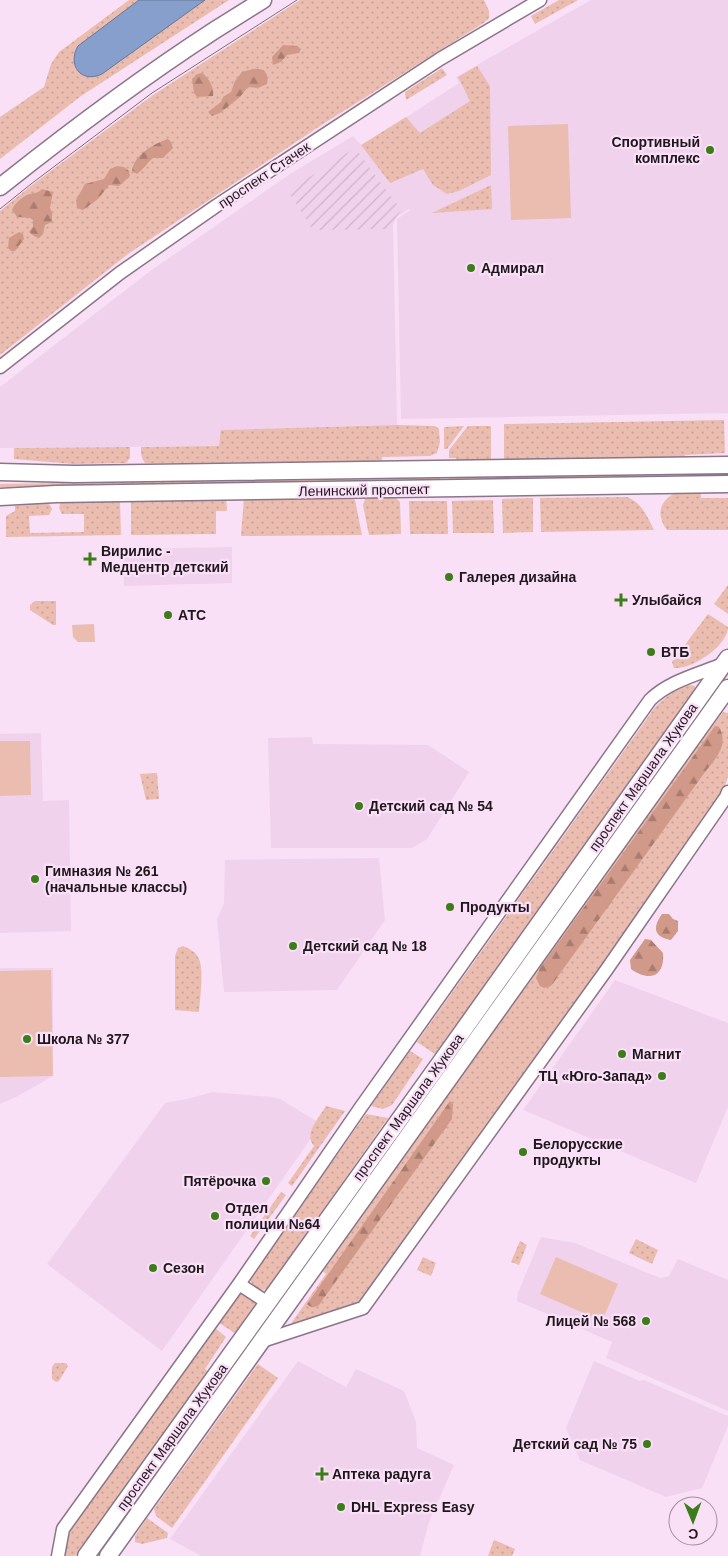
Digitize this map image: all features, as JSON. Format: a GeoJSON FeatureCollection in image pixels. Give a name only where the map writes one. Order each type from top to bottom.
{"type":"FeatureCollection","features":[{"type":"Feature","properties":{"kind":"main road"},"geometry":{"type":"LineString","coordinates":[[0,175],[127,79],[242,0]]}},
{"type":"Feature","properties":{"kind":"main road"},"geometry":{"type":"LineString","coordinates":[[0,187],[40,155],[148,76],[263,0]]}},
{"type":"Feature","properties":{"kind":"main road","name":"Ленинский проспект"},"geometry":{"type":"LineString","coordinates":[[0,472],[74,474],[728,465]]}},
{"type":"Feature","properties":{"kind":"main road","name":"Ленинский проспект"},"geometry":{"type":"LineString","coordinates":[[0,497],[56,494],[728,484]]}},
{"type":"Feature","properties":{"kind":"main road","name":"проспект Маршала Жукова"},"geometry":{"type":"LineString","coordinates":[[86,1556],[726,661]]}},
{"type":"Feature","properties":{"kind":"main road","name":"проспект Маршала Жукова"},"geometry":{"type":"LineString","coordinates":[[108,1556],[728,688]]}},
{"type":"Feature","properties":{"kind":"street","name":"проспект Стачек"},"geometry":{"type":"LineString","coordinates":[[0,367],[120,273],[216,206],[440,59],[540,0]]}},
{"type":"Feature","properties":{"kind":"street"},"geometry":{"type":"LineString","coordinates":[[58,1556],[63,1529],[239,1284],[376,1085],[650,700],[658,691],[726,661]]}},
{"type":"Feature","properties":{"kind":"street"},"geometry":{"type":"LineString","coordinates":[[262,1341],[363,1308],[607,969],[728,792]]}},
{"type":"Feature","properties":{"kind":"street"},"geometry":{"type":"LineString","coordinates":[[239,1284],[268,1303]]}},
{"type":"Feature","properties":{"kind":"shaded area"},"geometry":{"type":"Polygon","coordinates":[[[129,0],[229,0],[81,96],[0,159],[0,117],[44,87],[51,64],[59,52],[129,0]]]}},
{"type":"Feature","properties":{"kind":"shaded area"},"geometry":{"type":"Polygon","coordinates":[[[300,0],[484,0],[489,11],[489,18],[323,124],[128,254],[0,355],[0,211],[153,95],[300,0]]]}},
{"type":"Feature","properties":{"kind":"shaded area"},"geometry":{"type":"Polygon","coordinates":[[[559,0],[578,0],[535,24],[531,16],[559,0]]]}},
{"type":"Feature","properties":{"kind":"shaded area"},"geometry":{"type":"Polygon","coordinates":[[[591,0],[728,0],[728,413],[401,419],[397,219],[409,209],[393,219],[397,425],[222,430],[219,446],[0,448],[0,387],[149,272],[290,174],[353,136],[362,146],[459,83],[456,77],[591,0]]]}},
{"type":"Feature","properties":{"kind":"shaded area"},"geometry":{"type":"Polygon","coordinates":[[[477,66],[490,86],[491,175],[459,191],[447,194],[433,185],[423,169],[390,183],[361,145],[406,117],[420,133],[470,101],[458,77],[477,66]]]}},
{"type":"Feature","properties":{"kind":"shaded area"},"geometry":{"type":"Polygon","coordinates":[[[442,68],[447,75],[406,100],[405,92],[442,68]]]}},
{"type":"Feature","properties":{"kind":"shaded area"},"geometry":{"type":"Polygon","coordinates":[[[568,124],[571,218],[511,220],[508,126],[568,124]]]}},
{"type":"Feature","properties":{"kind":"shaded area"},"geometry":{"type":"Polygon","coordinates":[[[355,148],[401,210],[390,229],[313,230],[288,191],[355,148]]]}},
{"type":"Feature","properties":{"kind":"shaded area"},"geometry":{"type":"Polygon","coordinates":[[[491,185],[492,209],[432,213],[491,185]]]}},
{"type":"Feature","properties":{"kind":"shaded area"},"geometry":{"type":"Polygon","coordinates":[[[724,420],[725,453],[685,455],[685,459],[504,461],[504,424],[724,420]]]}},
{"type":"Feature","properties":{"kind":"shaded area"},"geometry":{"type":"Polygon","coordinates":[[[397,425],[435,426],[439,429],[440,442],[437,453],[430,456],[382,457],[382,462],[145,463],[141,453],[141,447],[219,446],[221,430],[397,425]]]}},
{"type":"Feature","properties":{"kind":"shaded area"},"geometry":{"type":"Polygon","coordinates":[[[464,426],[447,449],[444,449],[444,427],[464,426]]]}},
{"type":"Feature","properties":{"kind":"shaded area"},"geometry":{"type":"Polygon","coordinates":[[[468,426],[491,426],[491,461],[456,462],[456,458],[449,458],[449,450],[468,426]]]}},
{"type":"Feature","properties":{"kind":"shaded area"},"geometry":{"type":"Polygon","coordinates":[[[130,447],[130,458],[126,463],[74,464],[14,459],[14,448],[130,447]]]}},
{"type":"Feature","properties":{"kind":"shaded area"},"geometry":{"type":"Polygon","coordinates":[[[728,472],[728,476],[449,481],[449,477],[728,472]]]}},
{"type":"Feature","properties":{"kind":"shaded area"},"geometry":{"type":"Polygon","coordinates":[[[440,477],[440,481],[0,487],[0,484],[440,477]]]}},
{"type":"Feature","properties":{"kind":"shaded area"},"geometry":{"type":"Polygon","coordinates":[[[675,493],[701,493],[701,498],[728,498],[728,530],[667,530],[661,519],[661,509],[665,500],[675,493]]]}},
{"type":"Feature","properties":{"kind":"shaded area"},"geometry":{"type":"Polygon","coordinates":[[[352,497],[355,500],[362,535],[241,536],[244,498],[352,497]]]}},
{"type":"Feature","properties":{"kind":"shaded area"},"geometry":{"type":"Polygon","coordinates":[[[627,497],[640,506],[654,530],[541,532],[540,498],[627,497]]]}},
{"type":"Feature","properties":{"kind":"shaded area"},"geometry":{"type":"Polygon","coordinates":[[[226,498],[227,511],[216,511],[216,534],[131,535],[131,502],[134,499],[226,498]]]}},
{"type":"Feature","properties":{"kind":"shaded area"},"geometry":{"type":"Polygon","coordinates":[[[396,498],[400,502],[401,534],[369,535],[363,505],[365,499],[396,498]]]}},
{"type":"Feature","properties":{"kind":"shaded area"},"geometry":{"type":"Polygon","coordinates":[[[533,498],[533,532],[503,533],[502,499],[533,498]]]}},
{"type":"Feature","properties":{"kind":"shaded area"},"geometry":{"type":"Polygon","coordinates":[[[116,499],[120,502],[121,535],[6,537],[6,516],[15,511],[15,506],[48,502],[52,509],[49,515],[29,516],[30,533],[84,532],[84,514],[62,514],[59,508],[61,502],[116,499]]]}},
{"type":"Feature","properties":{"kind":"shaded area"},"geometry":{"type":"Polygon","coordinates":[[[493,500],[494,533],[453,533],[452,501],[493,500]]]}},
{"type":"Feature","properties":{"kind":"shaded area"},"geometry":{"type":"Polygon","coordinates":[[[409,501],[447,501],[448,534],[410,534],[409,501]]]}},
{"type":"Feature","properties":{"kind":"shaded area"},"geometry":{"type":"Polygon","coordinates":[[[232,547],[232,583],[124,586],[123,549],[232,547]]]}},
{"type":"Feature","properties":{"kind":"shaded area"},"geometry":{"type":"Polygon","coordinates":[[[728,585],[728,614],[714,604],[728,585]]]}},
{"type":"Feature","properties":{"kind":"shaded area"},"geometry":{"type":"Polygon","coordinates":[[[35,601],[56,601],[56,625],[30,610],[30,605],[35,601]]]}},
{"type":"Feature","properties":{"kind":"shaded area"},"geometry":{"type":"Polygon","coordinates":[[[708,614],[728,627],[722,642],[699,661],[681,668],[674,668],[672,662],[708,614]]]}},
{"type":"Feature","properties":{"kind":"shaded area"},"geometry":{"type":"Polygon","coordinates":[[[94,624],[95,642],[78,642],[73,637],[72,625],[94,624]]]}},
{"type":"Feature","properties":{"kind":"shaded area"},"geometry":{"type":"Polygon","coordinates":[[[688,685],[695,686],[695,689],[435,1054],[417,1042],[656,706],[672,692],[688,685]]]}},
{"type":"Feature","properties":{"kind":"shaded area"},"geometry":{"type":"Polygon","coordinates":[[[723,712],[728,713],[728,776],[722,796],[363,1298],[355,1304],[297,1326],[292,1322],[326,1274],[323,1271],[671,782],[723,712]]]}},
{"type":"Feature","properties":{"kind":"shaded area","name":"Гимназия № 261 (начальные классы)"},"geometry":{"type":"Polygon","coordinates":[[[41,733],[43,801],[69,800],[71,931],[0,933],[0,734],[41,733]]]}},
{"type":"Feature","properties":{"kind":"shaded area","name":"Детский сад № 54"},"geometry":{"type":"Polygon","coordinates":[[[312,737],[313,744],[428,745],[469,772],[427,839],[412,848],[271,848],[268,738],[312,737]]]}},
{"type":"Feature","properties":{"kind":"shaded area"},"geometry":{"type":"Polygon","coordinates":[[[0,741],[30,741],[31,795],[0,796],[0,741]]]}},
{"type":"Feature","properties":{"kind":"shaded area"},"geometry":{"type":"Polygon","coordinates":[[[157,773],[159,799],[146,800],[140,774],[157,773]]]}},
{"type":"Feature","properties":{"kind":"shaded area","name":"Детский сад № 18"},"geometry":{"type":"Polygon","coordinates":[[[379,858],[385,920],[337,990],[224,992],[217,919],[224,904],[225,860],[379,858]]]}},
{"type":"Feature","properties":{"kind":"shaded area"},"geometry":{"type":"Polygon","coordinates":[[[183,946],[198,957],[200,964],[199,1012],[175,1010],[175,956],[178,948],[183,946]]]}},
{"type":"Feature","properties":{"kind":"shaded area","name":"Школа № 377"},"geometry":{"type":"Polygon","coordinates":[[[0,968],[53,968],[53,1076],[0,1104],[0,968]]]}},
{"type":"Feature","properties":{"kind":"shaded area","name":"Школа № 377"},"geometry":{"type":"Polygon","coordinates":[[[51,970],[53,1076],[0,1077],[0,971],[51,970]]]}},
{"type":"Feature","properties":{"kind":"shaded area"},"geometry":{"type":"Polygon","coordinates":[[[615,980],[728,1023],[728,1107],[696,1183],[523,1110],[615,980]]]}},
{"type":"Feature","properties":{"kind":"shaded area"},"geometry":{"type":"Polygon","coordinates":[[[410,1051],[423,1059],[392,1105],[383,1109],[371,1106],[410,1051]]]}},
{"type":"Feature","properties":{"kind":"shaded area"},"geometry":{"type":"Polygon","coordinates":[[[212,1092],[280,1099],[321,1124],[162,1351],[47,1264],[165,1103],[212,1092]]]}},
{"type":"Feature","properties":{"kind":"shaded area"},"geometry":{"type":"Polygon","coordinates":[[[326,1106],[345,1111],[292,1186],[288,1183],[314,1146],[310,1136],[311,1131],[326,1106]]]}},
{"type":"Feature","properties":{"kind":"shaded area"},"geometry":{"type":"Polygon","coordinates":[[[366,1114],[388,1118],[267,1289],[261,1290],[256,1288],[250,1278],[366,1114]]]}},
{"type":"Feature","properties":{"kind":"shaded area"},"geometry":{"type":"Polygon","coordinates":[[[281,1192],[286,1195],[254,1239],[250,1236],[281,1192]]]}},
{"type":"Feature","properties":{"kind":"shaded area","name":"Лицей № 568"},"geometry":{"type":"Polygon","coordinates":[[[541,1237],[575,1243],[660,1278],[669,1276],[678,1259],[728,1280],[728,1411],[606,1358],[612,1342],[517,1301],[518,1293],[541,1237]]]}},
{"type":"Feature","properties":{"kind":"shaded area"},"geometry":{"type":"Polygon","coordinates":[[[636,1239],[658,1250],[652,1264],[629,1253],[636,1239]]]}},
{"type":"Feature","properties":{"kind":"shaded area"},"geometry":{"type":"Polygon","coordinates":[[[520,1241],[527,1245],[519,1265],[511,1262],[520,1241]]]}},
{"type":"Feature","properties":{"kind":"shaded area"},"geometry":{"type":"Polygon","coordinates":[[[423,1257],[436,1263],[431,1276],[417,1270],[423,1257]]]}},
{"type":"Feature","properties":{"kind":"shaded area"},"geometry":{"type":"Polygon","coordinates":[[[556,1257],[618,1284],[602,1321],[540,1294],[556,1257]]]}},
{"type":"Feature","properties":{"kind":"shaded area"},"geometry":{"type":"Polygon","coordinates":[[[238,1294],[247,1294],[256,1302],[256,1307],[236,1334],[218,1322],[238,1294]]]}},
{"type":"Feature","properties":{"kind":"shaded area"},"geometry":{"type":"Polygon","coordinates":[[[214,1327],[226,1337],[205,1369],[209,1372],[75,1556],[64,1556],[68,1536],[76,1522],[214,1327]]]}},
{"type":"Feature","properties":{"kind":"shaded area"},"geometry":{"type":"Polygon","coordinates":[[[298,1361],[346,1387],[356,1369],[404,1391],[416,1422],[417,1448],[454,1465],[429,1522],[420,1556],[201,1556],[170,1539],[298,1361]]]}},
{"type":"Feature","properties":{"kind":"shaded area","name":"Детский сад № 75"},"geometry":{"type":"Polygon","coordinates":[[[594,1361],[728,1416],[728,1426],[702,1488],[666,1497],[580,1460],[566,1428],[594,1361]]]}},
{"type":"Feature","properties":{"kind":"shaded area"},"geometry":{"type":"Polygon","coordinates":[[[55,1363],[66,1363],[68,1366],[59,1381],[56,1382],[52,1379],[52,1367],[55,1363]]]}},
{"type":"Feature","properties":{"kind":"shaded area"},"geometry":{"type":"Polygon","coordinates":[[[258,1364],[278,1378],[172,1528],[156,1516],[154,1509],[258,1364]]]}},
{"type":"Feature","properties":{"kind":"shaded area"},"geometry":{"type":"Polygon","coordinates":[[[147,1518],[168,1533],[167,1538],[142,1544],[135,1542],[135,1536],[147,1518]]]}},
{"type":"Feature","properties":{"kind":"shaded area"},"geometry":{"type":"Polygon","coordinates":[[[494,1540],[515,1549],[512,1556],[488,1556],[494,1540]]]}},
{"type":"Feature","properties":{"kind":"green space"},"geometry":{"type":"Polygon","coordinates":[[[283,45],[297,46],[301,49],[299,53],[287,55],[281,62],[273,65],[272,57],[283,45]]]}},
{"type":"Feature","properties":{"kind":"green space"},"geometry":{"type":"Polygon","coordinates":[[[260,69],[265,72],[267,84],[258,88],[248,87],[240,97],[220,113],[212,116],[208,112],[231,92],[235,81],[242,72],[260,69]]]}},
{"type":"Feature","properties":{"kind":"green space"},"geometry":{"type":"Polygon","coordinates":[[[202,73],[207,77],[213,89],[213,96],[197,97],[194,93],[192,79],[197,74],[202,73]]]}},
{"type":"Feature","properties":{"kind":"green space"},"geometry":{"type":"Polygon","coordinates":[[[168,139],[173,148],[163,158],[153,158],[137,174],[132,171],[140,155],[156,144],[168,139]]]}},
{"type":"Feature","properties":{"kind":"green space"},"geometry":{"type":"Polygon","coordinates":[[[117,166],[124,167],[129,171],[130,176],[119,186],[109,185],[98,199],[83,210],[77,208],[76,200],[85,184],[104,179],[110,169],[117,166]]]}},
{"type":"Feature","properties":{"kind":"green space"},"geometry":{"type":"Polygon","coordinates":[[[42,189],[53,192],[50,208],[52,222],[45,225],[43,234],[39,238],[29,232],[33,227],[33,220],[17,217],[12,210],[22,198],[42,189]]]}},
{"type":"Feature","properties":{"kind":"green space"},"geometry":{"type":"Polygon","coordinates":[[[19,232],[23,234],[24,239],[15,251],[11,251],[8,248],[9,238],[19,232]]]}},
{"type":"Feature","properties":{"kind":"green space"},"geometry":{"type":"Polygon","coordinates":[[[715,726],[719,727],[723,738],[721,749],[716,759],[551,986],[544,988],[540,986],[536,978],[540,968],[715,726]]]}},
{"type":"Feature","properties":{"kind":"green space"},"geometry":{"type":"Polygon","coordinates":[[[662,914],[669,914],[678,921],[678,931],[671,940],[661,937],[656,931],[662,914]]]}},
{"type":"Feature","properties":{"kind":"green space"},"geometry":{"type":"Polygon","coordinates":[[[645,939],[651,940],[663,953],[661,967],[658,972],[650,976],[631,969],[630,960],[645,939]]]}},
{"type":"Feature","properties":{"kind":"green space"},"geometry":{"type":"Polygon","coordinates":[[[450,1101],[453,1104],[452,1119],[319,1305],[313,1307],[308,1305],[307,1304],[450,1101]]]}},
{"type":"Feature","properties":{"kind":"water"},"geometry":{"type":"Polygon","coordinates":[[[139,0],[205,0],[102,74],[88,77],[82,75],[75,66],[74,60],[78,46],[139,0]]]}},
{"type":"Feature","properties":{"kind":"tram line"},"geometry":{"type":"LineString","coordinates":[[0,209],[152,93],[297,0]]}},
{"type":"Feature","properties":{"kind":"place","name":"Спортивный комплекс"},"geometry":{"type":"Point","coordinates":[710,150]}},
{"type":"Feature","properties":{"kind":"place","name":"Адмирал"},"geometry":{"type":"Point","coordinates":[471,268]}},
{"type":"Feature","properties":{"kind":"place","name":"Вирилис - Медцентр детский"},"geometry":{"type":"Point","coordinates":[90,559]}},
{"type":"Feature","properties":{"kind":"place","name":"Галерея дизайна"},"geometry":{"type":"Point","coordinates":[449,577]}},
{"type":"Feature","properties":{"kind":"place","name":"Улыбайся"},"geometry":{"type":"Point","coordinates":[621,600]}},
{"type":"Feature","properties":{"kind":"place","name":"АТС"},"geometry":{"type":"Point","coordinates":[168,615]}},
{"type":"Feature","properties":{"kind":"place","name":"ВТБ"},"geometry":{"type":"Point","coordinates":[651,652]}},
{"type":"Feature","properties":{"kind":"place","name":"Детский сад № 54"},"geometry":{"type":"Point","coordinates":[359,806]}},
{"type":"Feature","properties":{"kind":"place","name":"Гимназия № 261 (начальные классы)"},"geometry":{"type":"Point","coordinates":[35,879]}},
{"type":"Feature","properties":{"kind":"place","name":"Продукты"},"geometry":{"type":"Point","coordinates":[450,907]}},
{"type":"Feature","properties":{"kind":"place","name":"Детский сад № 18"},"geometry":{"type":"Point","coordinates":[293,946]}},
{"type":"Feature","properties":{"kind":"place","name":"Школа № 377"},"geometry":{"type":"Point","coordinates":[27,1039]}},
{"type":"Feature","properties":{"kind":"place","name":"Магнит"},"geometry":{"type":"Point","coordinates":[622,1054]}},
{"type":"Feature","properties":{"kind":"place","name":"ТЦ «Юго-Запад»"},"geometry":{"type":"Point","coordinates":[662,1076]}},
{"type":"Feature","properties":{"kind":"place","name":"Белорусские продукты"},"geometry":{"type":"Point","coordinates":[523,1152]}},
{"type":"Feature","properties":{"kind":"place","name":"Пятёрочка"},"geometry":{"type":"Point","coordinates":[266,1181]}},
{"type":"Feature","properties":{"kind":"place","name":"Отдел полиции №64"},"geometry":{"type":"Point","coordinates":[215,1216]}},
{"type":"Feature","properties":{"kind":"place","name":"Сезон"},"geometry":{"type":"Point","coordinates":[153,1268]}},
{"type":"Feature","properties":{"kind":"place","name":"Лицей № 568"},"geometry":{"type":"Point","coordinates":[646,1321]}},
{"type":"Feature","properties":{"kind":"place","name":"Детский сад № 75"},"geometry":{"type":"Point","coordinates":[647,1444]}},
{"type":"Feature","properties":{"kind":"place","name":"Аптека радуга"},"geometry":{"type":"Point","coordinates":[322,1474]}},
{"type":"Feature","properties":{"kind":"place","name":"DHL Express Easy"},"geometry":{"type":"Point","coordinates":[341,1507]}}]}
